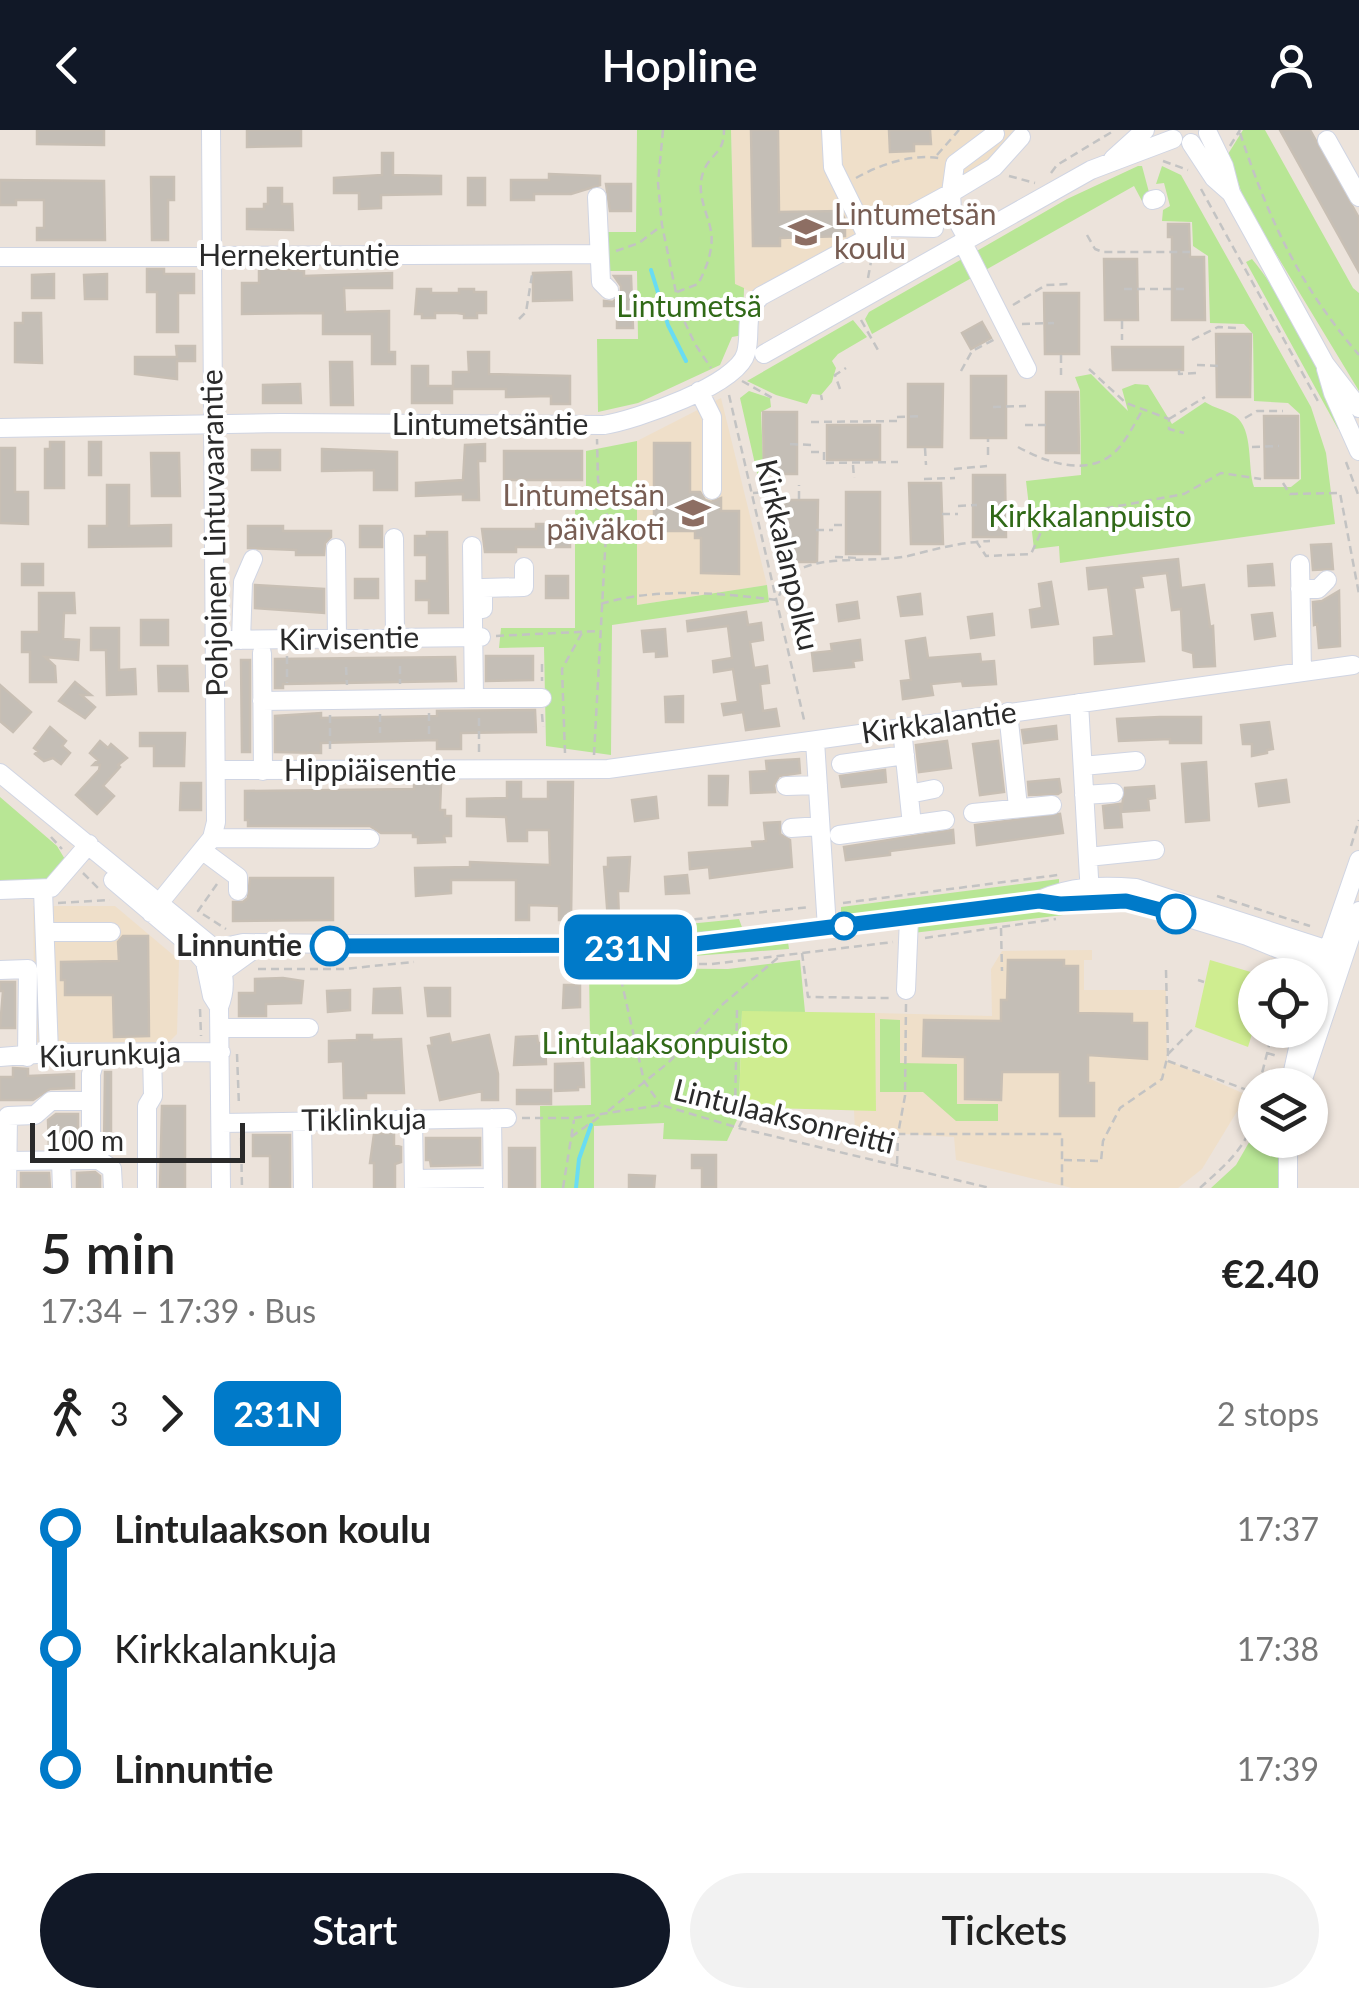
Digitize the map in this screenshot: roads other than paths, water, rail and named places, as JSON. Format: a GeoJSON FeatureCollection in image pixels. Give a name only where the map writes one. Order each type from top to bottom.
{"type":"FeatureCollection","features":[{"type":"Feature","properties":{"kind":"street","name":"Pohjoinen Lintuvaarantie"},"geometry":{"type":"LineString","coordinates":[[208,844],[216,822],[217,770],[211,130]]}},
{"type":"Feature","properties":{"kind":"street"},"geometry":{"type":"LineString","coordinates":[[832,130],[833,167],[868,238]]}},
{"type":"Feature","properties":{"kind":"street"},"geometry":{"type":"LineString","coordinates":[[1113,159],[1145,130]]}},
{"type":"Feature","properties":{"kind":"street"},"geometry":{"type":"LineString","coordinates":[[995,132],[955,164],[950,193],[952,212],[1027,369]]}},
{"type":"Feature","properties":{"kind":"street"},"geometry":{"type":"LineString","coordinates":[[994,167],[995,132]]}},
{"type":"Feature","properties":{"kind":"street"},"geometry":{"type":"LineString","coordinates":[[1113,159],[1176,137],[1209,132],[1231,193],[1325,364],[1359,408]]}},
{"type":"Feature","properties":{"kind":"street"},"geometry":{"type":"LineString","coordinates":[[755,355],[747,321],[752,305],[761,296],[994,167],[1021,137]]}},
{"type":"Feature","properties":{"kind":"street"},"geometry":{"type":"LineString","coordinates":[[1176,137],[1231,193]]}},
{"type":"Feature","properties":{"kind":"street"},"geometry":{"type":"LineString","coordinates":[[1327,140],[1358,193]]}},
{"type":"Feature","properties":{"kind":"street","name":"Lintumetsäntie"},"geometry":{"type":"LineString","coordinates":[[0,428],[604,425],[632,420],[699,391],[755,355],[862,305],[966,241],[1113,159]]}},
{"type":"Feature","properties":{"kind":"street"},"geometry":{"type":"LineString","coordinates":[[597,197],[601,282],[609,290]]}},
{"type":"Feature","properties":{"kind":"street"},"geometry":{"type":"LineString","coordinates":[[888,227],[934,228]]}},
{"type":"Feature","properties":{"kind":"street","name":"Hernekertuntie"},"geometry":{"type":"LineString","coordinates":[[0,257],[212,257],[532,266],[599,254]]}},
{"type":"Feature","properties":{"kind":"street"},"geometry":{"type":"LineString","coordinates":[[1325,364],[1351,452]]}},
{"type":"Feature","properties":{"kind":"street"},"geometry":{"type":"LineString","coordinates":[[699,391],[712,417],[712,490]]}},
{"type":"Feature","properties":{"kind":"street"},"geometry":{"type":"LineString","coordinates":[[394,538],[395,638]]}},
{"type":"Feature","properties":{"kind":"street"},"geometry":{"type":"LineString","coordinates":[[472,546],[476,698]]}},
{"type":"Feature","properties":{"kind":"street"},"geometry":{"type":"LineString","coordinates":[[334,631],[336,548]]}},
{"type":"Feature","properties":{"kind":"street"},"geometry":{"type":"LineString","coordinates":[[241,640],[250,617],[244,582],[254,559]]}},
{"type":"Feature","properties":{"kind":"street"},"geometry":{"type":"LineString","coordinates":[[1300,564],[1302,672]]}},
{"type":"Feature","properties":{"kind":"street"},"geometry":{"type":"LineString","coordinates":[[476,634],[483,612],[483,588],[524,587],[524,567]]}},
{"type":"Feature","properties":{"kind":"street"},"geometry":{"type":"LineString","coordinates":[[1300,589],[1318,589],[1327,580]]}},
{"type":"Feature","properties":{"kind":"street","name":"Kirvisentie"},"geometry":{"type":"LineString","coordinates":[[216,640],[287,640],[334,631],[395,638],[476,634]]}},
{"type":"Feature","properties":{"kind":"street"},"geometry":{"type":"LineString","coordinates":[[262,653],[263,771]]}},
{"type":"Feature","properties":{"kind":"street","name":"Kirkkalantie"},"geometry":{"type":"LineString","coordinates":[[524,770],[592,769],[1353,665]]}},
{"type":"Feature","properties":{"kind":"street"},"geometry":{"type":"LineString","coordinates":[[262,701],[542,698]]}},
{"type":"Feature","properties":{"kind":"street"},"geometry":{"type":"LineString","coordinates":[[1080,703],[1090,894]]}},
{"type":"Feature","properties":{"kind":"street"},"geometry":{"type":"LineString","coordinates":[[1008,712],[1018,807]]}},
{"type":"Feature","properties":{"kind":"street"},"geometry":{"type":"LineString","coordinates":[[902,729],[912,825]]}},
{"type":"Feature","properties":{"kind":"street"},"geometry":{"type":"LineString","coordinates":[[811,741],[818,785],[827,928]]}},
{"type":"Feature","properties":{"kind":"street"},"geometry":{"type":"LineString","coordinates":[[841,764],[905,755]]}},
{"type":"Feature","properties":{"kind":"street"},"geometry":{"type":"LineString","coordinates":[[1082,766],[1136,761]]}},
{"type":"Feature","properties":{"kind":"street","name":"Hippiäisentie"},"geometry":{"type":"LineString","coordinates":[[217,770],[524,770]]}},
{"type":"Feature","properties":{"kind":"street"},"geometry":{"type":"LineString","coordinates":[[0,773],[38,805],[42,819],[81,854],[155,908],[224,970],[224,994],[219,1006]]}},
{"type":"Feature","properties":{"kind":"street"},"geometry":{"type":"LineString","coordinates":[[786,786],[818,785]]}},
{"type":"Feature","properties":{"kind":"street"},"geometry":{"type":"LineString","coordinates":[[909,794],[934,790]]}},
{"type":"Feature","properties":{"kind":"street"},"geometry":{"type":"LineString","coordinates":[[1084,795],[1114,793]]}},
{"type":"Feature","properties":{"kind":"street"},"geometry":{"type":"LineString","coordinates":[[973,813],[1052,805]]}},
{"type":"Feature","properties":{"kind":"street"},"geometry":{"type":"LineString","coordinates":[[839,835],[944,820]]}},
{"type":"Feature","properties":{"kind":"street"},"geometry":{"type":"LineString","coordinates":[[792,828],[820,826]]}},
{"type":"Feature","properties":{"kind":"street"},"geometry":{"type":"LineString","coordinates":[[155,908],[208,844],[370,839]]}},
{"type":"Feature","properties":{"kind":"street"},"geometry":{"type":"LineString","coordinates":[[208,844],[238,877],[238,891]]}},
{"type":"Feature","properties":{"kind":"street"},"geometry":{"type":"LineString","coordinates":[[1088,857],[1155,850]]}},
{"type":"Feature","properties":{"kind":"street"},"geometry":{"type":"LineString","coordinates":[[0,890],[43,890],[54,885],[81,854]]}},
{"type":"Feature","properties":{"kind":"street"},"geometry":{"type":"LineString","coordinates":[[1305,1068],[1359,860]]}},
{"type":"Feature","properties":{"kind":"street"},"geometry":{"type":"LineString","coordinates":[[43,890],[49,1053]]}},
{"type":"Feature","properties":{"kind":"street"},"geometry":{"type":"LineString","coordinates":[[210,956],[244,943],[640,947],[1039,901],[1060,904],[1090,894],[1149,906],[1333,961]]}},
{"type":"Feature","properties":{"kind":"street"},"geometry":{"type":"LineString","coordinates":[[1328,970],[1359,911]]}},
{"type":"Feature","properties":{"kind":"street"},"geometry":{"type":"LineString","coordinates":[[906,990],[909,918]]}},
{"type":"Feature","properties":{"kind":"street"},"geometry":{"type":"LineString","coordinates":[[44,932],[112,932]]}},
{"type":"Feature","properties":{"kind":"street"},"geometry":{"type":"LineString","coordinates":[[224,970],[260,946]]}},
{"type":"Feature","properties":{"kind":"street"},"geometry":{"type":"LineString","coordinates":[[210,956],[212,996],[227,1028],[221,1052],[221,1188]]}},
{"type":"Feature","properties":{"kind":"street"},"geometry":{"type":"LineString","coordinates":[[0,970],[28,969],[27,1057]]}},
{"type":"Feature","properties":{"kind":"street"},"geometry":{"type":"LineString","coordinates":[[227,1028],[310,1028]]}},
{"type":"Feature","properties":{"kind":"street","name":"Kiurunkuja"},"geometry":{"type":"LineString","coordinates":[[0,1058],[49,1053],[221,1052]]}},
{"type":"Feature","properties":{"kind":"street"},"geometry":{"type":"LineString","coordinates":[[91,1160],[91,1074],[97,1053]]}},
{"type":"Feature","properties":{"kind":"street"},"geometry":{"type":"LineString","coordinates":[[147,1188],[147,1106],[153,1096],[152,1053]]}},
{"type":"Feature","properties":{"kind":"street"},"geometry":{"type":"LineString","coordinates":[[7,1188],[8,1116],[34,1115],[51,1101],[90,1101]]}},
{"type":"Feature","properties":{"kind":"street","name":"Tiklinkuja"},"geometry":{"type":"LineString","coordinates":[[222,1123],[302,1120],[336,1128],[412,1119],[500,1118],[493,1183]]}},
{"type":"Feature","properties":{"kind":"street"},"geometry":{"type":"LineString","coordinates":[[412,1119],[414,1183],[493,1183]]}},
{"type":"Feature","properties":{"kind":"street"},"geometry":{"type":"LineString","coordinates":[[302,1120],[303,1188]]}},
{"type":"Feature","properties":{"kind":"street"},"geometry":{"type":"LineString","coordinates":[[1288,1158],[1288,1188]]}},
{"type":"Feature","properties":{"kind":"street"},"geometry":{"type":"LineString","coordinates":[[62,1160],[62,1188]]}},
{"type":"Feature","properties":{"kind":"street"},"geometry":{"type":"LineString","coordinates":[[7,1161],[99,1160],[112,1170],[112,1188]]}},
{"type":"Feature","properties":{"kind":"waterway"},"geometry":{"type":"LineString","coordinates":[[651,270],[668,325],[686,361]]}},
{"type":"Feature","properties":{"kind":"waterway"},"geometry":{"type":"LineString","coordinates":[[576,1188],[579,1159],[591,1125]]}},
{"type":"Feature","properties":{"kind":"place","name":"Lintumetsän koulu"},"geometry":{"type":"Point","coordinates":[806,232]}},
{"type":"Feature","properties":{"kind":"place","name":"Lintumetsän päiväkoti"},"geometry":{"type":"Point","coordinates":[693,513]}},
{"type":"Feature","properties":{"kind":"place","name":"Linnuntie"},"geometry":{"type":"Point","coordinates":[330,946]}},
{"type":"Feature","properties":{"kind":"park label","name":"Lintumetsä"},"geometry":{"type":"Point","coordinates":[689,307]}},
{"type":"Feature","properties":{"kind":"park label","name":"Kirkkalanpuisto"},"geometry":{"type":"Point","coordinates":[1090,517]}},
{"type":"Feature","properties":{"kind":"park label","name":"Lintulaaksonpuisto"},"geometry":{"type":"Point","coordinates":[665,1044]}}]}
